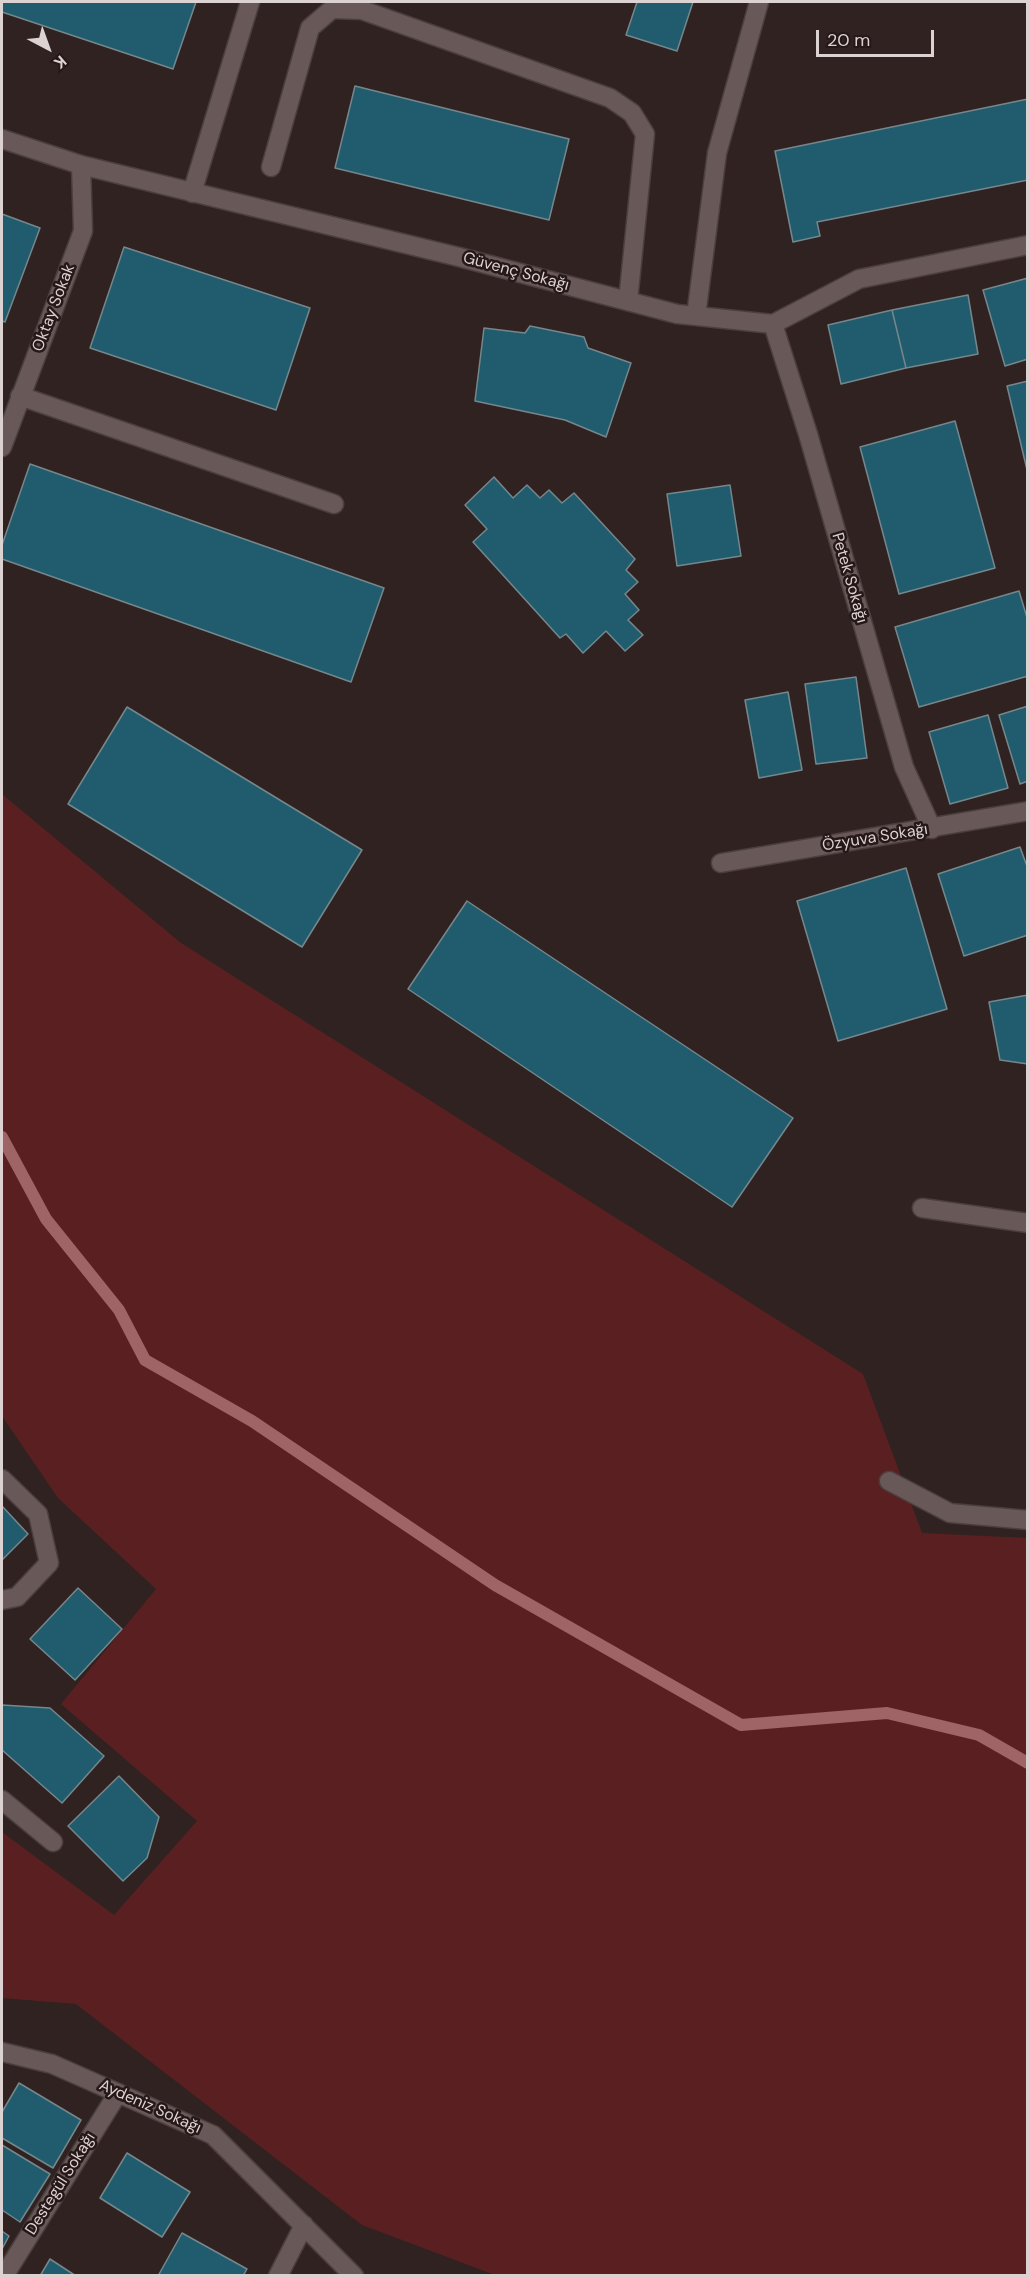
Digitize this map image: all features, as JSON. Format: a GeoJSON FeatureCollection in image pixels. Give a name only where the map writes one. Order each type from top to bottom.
{"type":"FeatureCollection","features":[{"type":"Feature","properties":{"kind":"street"},"geometry":{"type":"LineString","coordinates":[[192,192],[250,2]]}},
{"type":"Feature","properties":{"kind":"street"},"geometry":{"type":"LineString","coordinates":[[696,316],[717,153],[759,2]]}},
{"type":"Feature","properties":{"kind":"street"},"geometry":{"type":"LineString","coordinates":[[271,167],[310,28],[332,9],[362,10],[610,98],[633,114],[645,134],[628,302]]}},
{"type":"Feature","properties":{"kind":"street","name":"Güvenç Sokağı"},"geometry":{"type":"LineString","coordinates":[[2,139],[81,165],[459,257],[677,314],[773,324]]}},
{"type":"Feature","properties":{"kind":"street","name":"Oktay Sokak"},"geometry":{"type":"LineString","coordinates":[[2,447],[83,231],[81,165]]}},
{"type":"Feature","properties":{"kind":"street"},"geometry":{"type":"LineString","coordinates":[[773,324],[859,279],[1028,245]]}},
{"type":"Feature","properties":{"kind":"street","name":"Petek Sokağı"},"geometry":{"type":"LineString","coordinates":[[773,324],[808,434],[904,767],[932,829]]}},
{"type":"Feature","properties":{"kind":"street"},"geometry":{"type":"LineString","coordinates":[[20,396],[334,504]]}},
{"type":"Feature","properties":{"kind":"street","name":"Özyuva Sokağı"},"geometry":{"type":"LineString","coordinates":[[722,863],[1028,811]]}},
{"type":"Feature","properties":{"kind":"street"},"geometry":{"type":"LineString","coordinates":[[922,1208],[1028,1223]]}},
{"type":"Feature","properties":{"kind":"street"},"geometry":{"type":"LineString","coordinates":[[2,1479],[38,1514],[49,1563],[17,1597],[2,1600]]}},
{"type":"Feature","properties":{"kind":"street"},"geometry":{"type":"LineString","coordinates":[[889,1481],[950,1513],[1028,1520]]}},
{"type":"Feature","properties":{"kind":"street"},"geometry":{"type":"LineString","coordinates":[[2,1800],[53,1842]]}},
{"type":"Feature","properties":{"kind":"street","name":"Aydeniz Sokağı"},"geometry":{"type":"LineString","coordinates":[[2,2052],[52,2064],[213,2135],[354,2276]]}},
{"type":"Feature","properties":{"kind":"street","name":"Destegül Sokağı"},"geometry":{"type":"LineString","coordinates":[[4,2276],[118,2093]]}},
{"type":"Feature","properties":{"kind":"street"},"geometry":{"type":"LineString","coordinates":[[278,2276],[304,2225]]}},
{"type":"Feature","properties":{"kind":"shaded area"},"geometry":{"type":"Polygon","coordinates":[[[2,794],[181,943],[863,1374],[922,1533],[1027,1538],[1027,2275],[495,2275],[362,2225],[76,2004],[2,1998],[2,1832],[114,1915],[197,1821],[61,1704],[156,1589],[58,1498],[2,1416],[2,794]]]}},
{"type":"Feature","properties":{"kind":"building"},"geometry":{"type":"Polygon","coordinates":[[[2,2],[196,2],[173,69],[2,12],[2,2]]]}},
{"type":"Feature","properties":{"kind":"building"},"geometry":{"type":"Polygon","coordinates":[[[637,2],[693,2],[677,51],[626,35],[637,2]]]}},
{"type":"Feature","properties":{"kind":"building"},"geometry":{"type":"Polygon","coordinates":[[[355,86],[569,139],[549,220],[335,168],[355,86]]]}},
{"type":"Feature","properties":{"kind":"building"},"geometry":{"type":"Polygon","coordinates":[[[1028,99],[1028,180],[817,222],[820,236],[793,242],[775,151],[1028,99]]]}},
{"type":"Feature","properties":{"kind":"building"},"geometry":{"type":"Polygon","coordinates":[[[2,214],[40,228],[5,322],[2,321],[2,214]]]}},
{"type":"Feature","properties":{"kind":"building"},"geometry":{"type":"Polygon","coordinates":[[[124,247],[310,308],[276,410],[90,348],[124,247]]]}},
{"type":"Feature","properties":{"kind":"building"},"geometry":{"type":"Polygon","coordinates":[[[1028,278],[1028,359],[1005,366],[983,290],[1028,278]]]}},
{"type":"Feature","properties":{"kind":"building"},"geometry":{"type":"Polygon","coordinates":[[[968,295],[978,354],[906,368],[892,310],[968,295]]]}},
{"type":"Feature","properties":{"kind":"building"},"geometry":{"type":"Polygon","coordinates":[[[892,310],[906,368],[841,384],[828,325],[892,310]]]}},
{"type":"Feature","properties":{"kind":"building"},"geometry":{"type":"Polygon","coordinates":[[[530,326],[584,337],[588,348],[631,363],[606,437],[565,420],[475,401],[484,328],[525,333],[530,326]]]}},
{"type":"Feature","properties":{"kind":"building"},"geometry":{"type":"Polygon","coordinates":[[[1028,381],[1028,474],[1007,386],[1028,381]]]}},
{"type":"Feature","properties":{"kind":"building"},"geometry":{"type":"Polygon","coordinates":[[[955,421],[995,568],[899,594],[860,447],[955,421]]]}},
{"type":"Feature","properties":{"kind":"building"},"geometry":{"type":"Polygon","coordinates":[[[30,464],[384,588],[351,682],[2,559],[2,545],[30,464]]]}},
{"type":"Feature","properties":{"kind":"building"},"geometry":{"type":"Polygon","coordinates":[[[494,477],[513,498],[527,485],[540,498],[549,490],[562,503],[574,493],[635,559],[626,570],[638,582],[625,594],[639,610],[628,620],[643,635],[625,651],[606,631],[583,653],[566,634],[560,638],[473,542],[487,529],[465,505],[494,477]]]}},
{"type":"Feature","properties":{"kind":"building"},"geometry":{"type":"Polygon","coordinates":[[[730,485],[741,556],[677,566],[667,494],[730,485]]]}},
{"type":"Feature","properties":{"kind":"building"},"geometry":{"type":"Polygon","coordinates":[[[1019,591],[1028,621],[1028,676],[919,707],[895,627],[1019,591]]]}},
{"type":"Feature","properties":{"kind":"building"},"geometry":{"type":"Polygon","coordinates":[[[856,677],[867,758],[816,764],[805,684],[856,677]]]}},
{"type":"Feature","properties":{"kind":"building"},"geometry":{"type":"Polygon","coordinates":[[[788,692],[802,770],[759,778],[745,700],[788,692]]]}},
{"type":"Feature","properties":{"kind":"building"},"geometry":{"type":"Polygon","coordinates":[[[1028,706],[1028,781],[1020,784],[999,715],[1028,706]]]}},
{"type":"Feature","properties":{"kind":"building"},"geometry":{"type":"Polygon","coordinates":[[[127,707],[362,850],[302,947],[68,804],[127,707]]]}},
{"type":"Feature","properties":{"kind":"building"},"geometry":{"type":"Polygon","coordinates":[[[988,715],[1008,788],[950,804],[929,732],[988,715]]]}},
{"type":"Feature","properties":{"kind":"building"},"geometry":{"type":"Polygon","coordinates":[[[1020,847],[1028,869],[1028,935],[964,956],[938,874],[1020,847]]]}},
{"type":"Feature","properties":{"kind":"building"},"geometry":{"type":"Polygon","coordinates":[[[906,868],[947,1009],[838,1041],[797,901],[906,868]]]}},
{"type":"Feature","properties":{"kind":"building"},"geometry":{"type":"Polygon","coordinates":[[[467,901],[793,1118],[732,1207],[408,989],[467,901]]]}},
{"type":"Feature","properties":{"kind":"building"},"geometry":{"type":"Polygon","coordinates":[[[1028,995],[1028,1064],[1000,1060],[989,1002],[1028,995]]]}},
{"type":"Feature","properties":{"kind":"building"},"geometry":{"type":"Polygon","coordinates":[[[2,1506],[28,1534],[2,1560],[2,1506]]]}},
{"type":"Feature","properties":{"kind":"building"},"geometry":{"type":"Polygon","coordinates":[[[78,1588],[122,1629],[75,1680],[30,1639],[78,1588]]]}},
{"type":"Feature","properties":{"kind":"building"},"geometry":{"type":"Polygon","coordinates":[[[2,1705],[50,1708],[104,1756],[62,1803],[2,1750],[2,1705]]]}},
{"type":"Feature","properties":{"kind":"building"},"geometry":{"type":"Polygon","coordinates":[[[119,1776],[159,1817],[147,1858],[123,1881],[68,1826],[119,1776]]]}},
{"type":"Feature","properties":{"kind":"building"},"geometry":{"type":"Polygon","coordinates":[[[19,2083],[81,2120],[53,2168],[2,2138],[2,2112],[19,2083]]]}},
{"type":"Feature","properties":{"kind":"building"},"geometry":{"type":"Polygon","coordinates":[[[2,2145],[50,2174],[20,2222],[2,2210],[2,2145]]]}},
{"type":"Feature","properties":{"kind":"building"},"geometry":{"type":"Polygon","coordinates":[[[127,2153],[190,2192],[162,2237],[100,2198],[127,2153]]]}},
{"type":"Feature","properties":{"kind":"building"},"geometry":{"type":"Polygon","coordinates":[[[2,2231],[9,2236],[2,2249],[2,2231]]]}},
{"type":"Feature","properties":{"kind":"building"},"geometry":{"type":"Polygon","coordinates":[[[182,2233],[247,2269],[243,2276],[158,2276],[182,2233]]]}},
{"type":"Feature","properties":{"kind":"building"},"geometry":{"type":"Polygon","coordinates":[[[50,2259],[76,2276],[40,2276],[50,2259]]]}},
{"type":"Feature","properties":{"kind":"waterway"},"geometry":{"type":"LineString","coordinates":[[2,1137],[46,1219],[119,1310],[145,1360],[252,1421],[495,1585],[741,1725],[887,1713],[979,1735],[1028,1763]]}}]}
